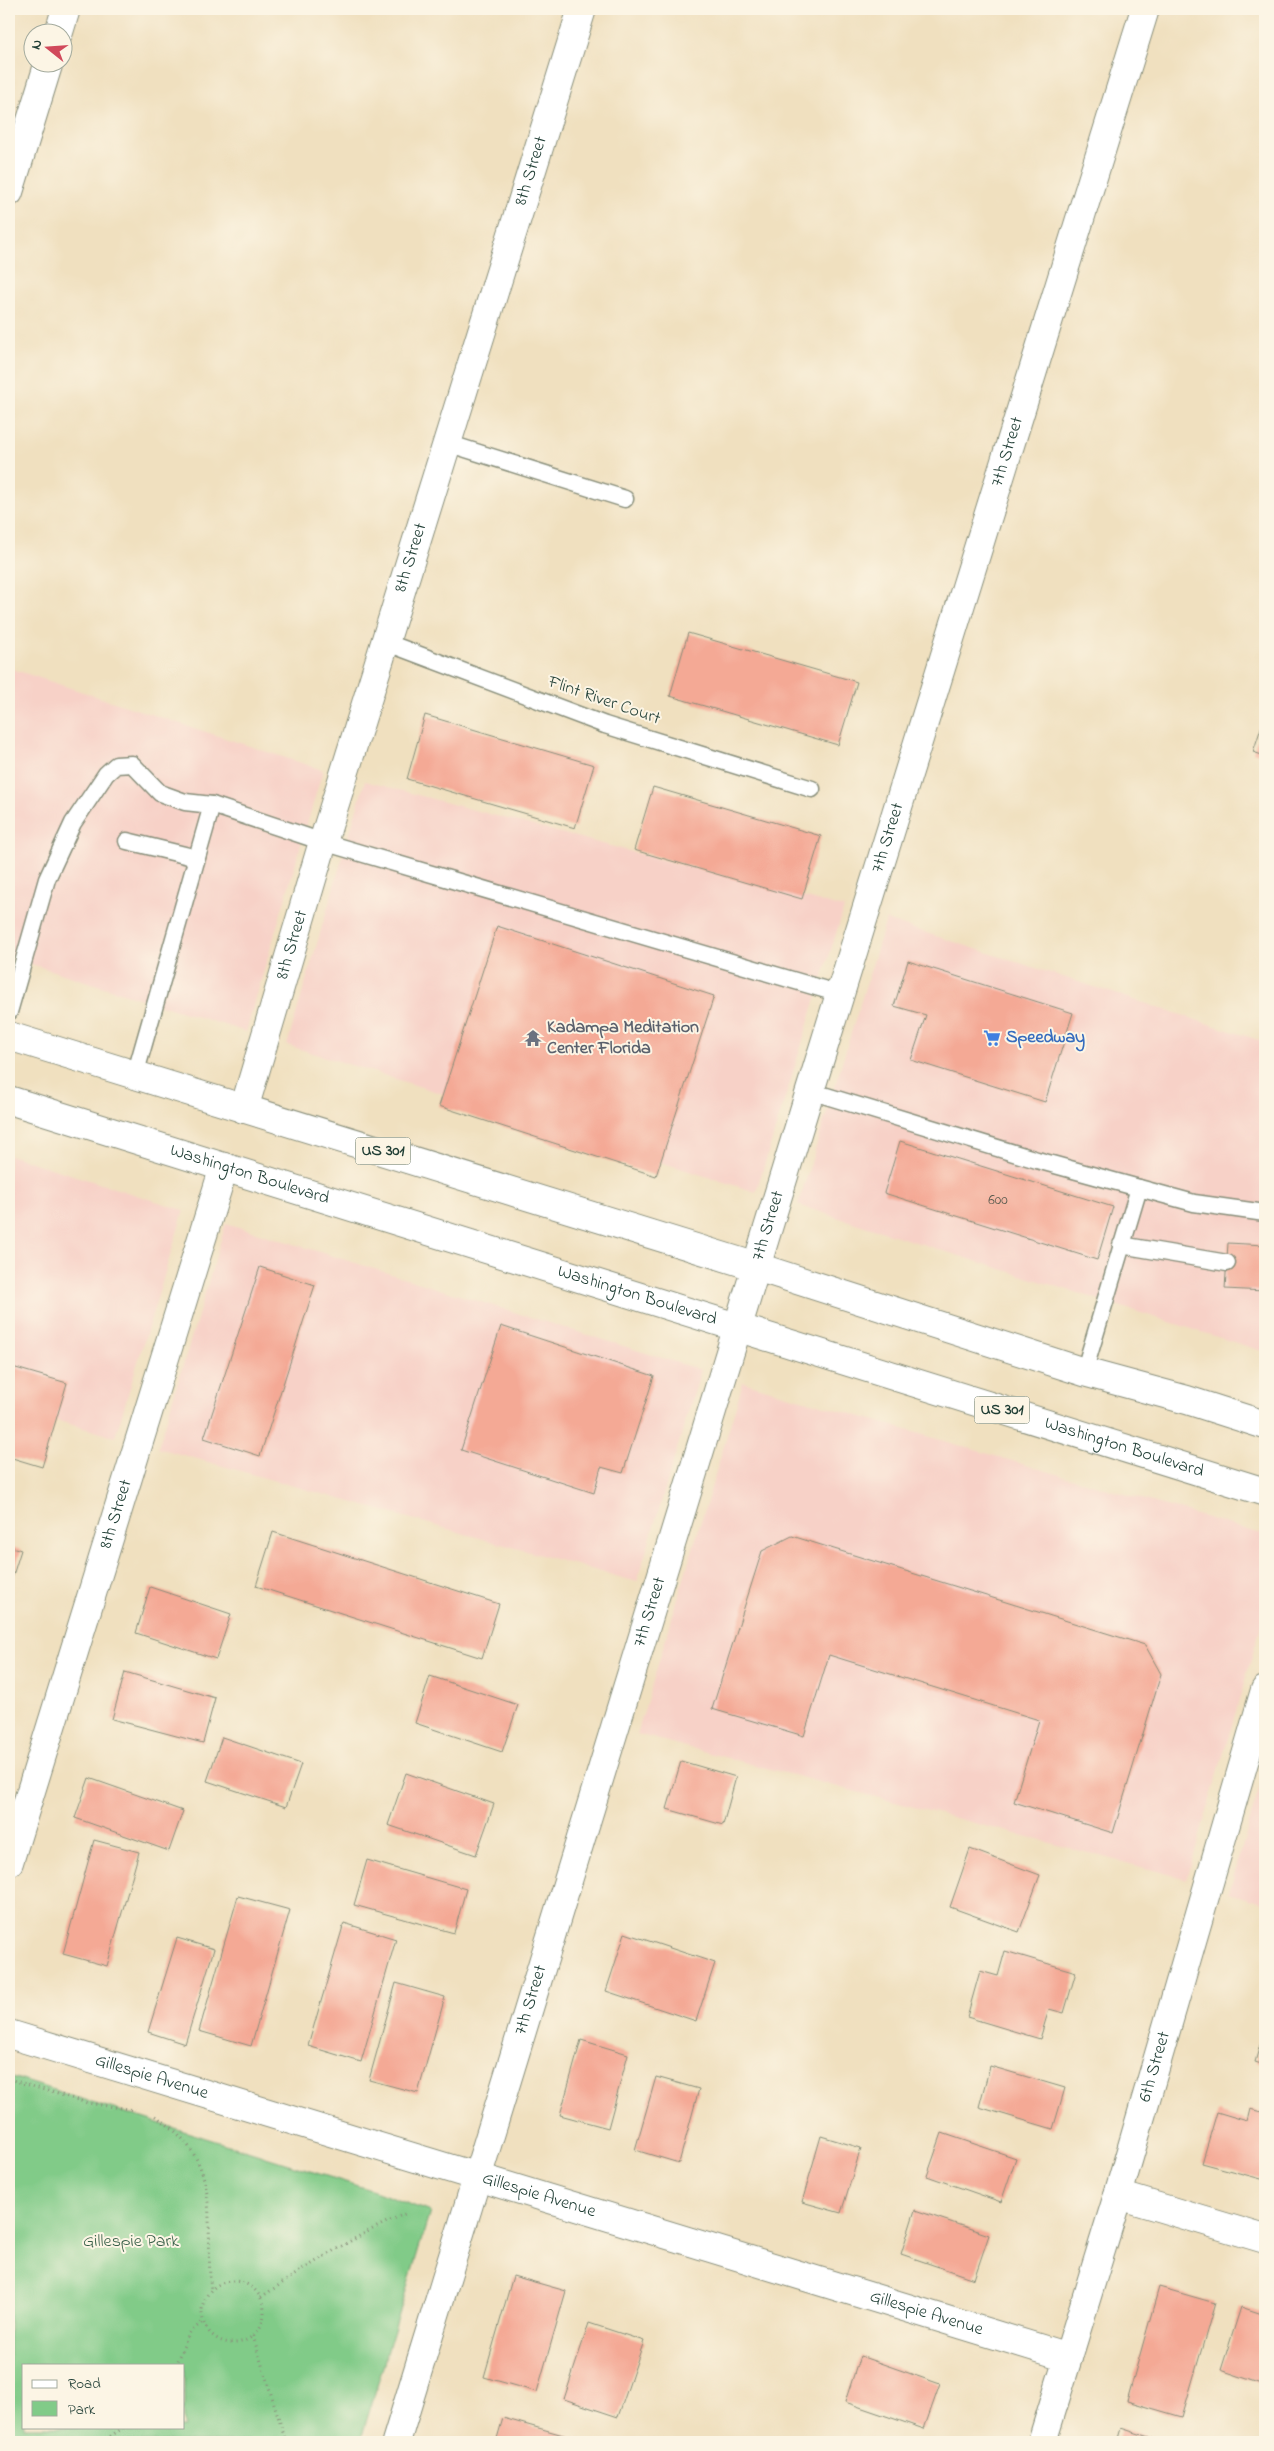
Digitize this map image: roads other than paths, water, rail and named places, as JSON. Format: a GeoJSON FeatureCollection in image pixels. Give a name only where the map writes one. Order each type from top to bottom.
{"type":"FeatureCollection","features":[{"type":"Feature","properties":{"kind":"street"},"geometry":{"type":"LineString","coordinates":[[62,22],[66,9]]}},
{"type":"Feature","properties":{"kind":"street","name":"8th Street"},"geometry":{"type":"LineString","coordinates":[[244,1108],[323,842],[582,9]]}},
{"type":"Feature","properties":{"kind":"street","name":"7th Street"},"geometry":{"type":"LineString","coordinates":[[396,2442],[810,1091],[1145,9]]}},
{"type":"Feature","properties":{"kind":"street"},"geometry":{"type":"LineString","coordinates":[[9,192],[46,72]]}},
{"type":"Feature","properties":{"kind":"street","name":"US 301"},"geometry":{"type":"LineString","coordinates":[[9,1036],[756,1267],[1084,1372],[1188,1400],[1265,1425]]}},
{"type":"Feature","properties":{"kind":"street","name":"Washington Boulevard"},"geometry":{"type":"LineString","coordinates":[[9,1100],[1265,1492]]}},
{"type":"Feature","properties":{"kind":"street","name":"8th Street"},"geometry":{"type":"LineString","coordinates":[[9,1862],[224,1167]]}},
{"type":"Feature","properties":{"kind":"street","name":"6th Street"},"geometry":{"type":"LineString","coordinates":[[1042,2442],[1118,2195],[1265,1690]]}},
{"type":"Feature","properties":{"kind":"street","name":"Gillespie Avenue"},"geometry":{"type":"LineString","coordinates":[[9,2034],[1068,2357]]}},
{"type":"Feature","properties":{"kind":"street"},"geometry":{"type":"LineString","coordinates":[[1118,2195],[1265,2239]]}},
{"type":"Feature","properties":{"kind":"lane"},"geometry":{"type":"LineString","coordinates":[[447,443],[625,499]]}},
{"type":"Feature","properties":{"kind":"lane","name":"Flint River Court"},"geometry":{"type":"LineString","coordinates":[[385,642],[605,725],[812,789]]}},
{"type":"Feature","properties":{"kind":"lane"},"geometry":{"type":"LineString","coordinates":[[9,1012],[47,879],[73,823],[106,774],[116,765],[132,764],[160,793],[185,802],[212,805],[323,842],[840,994]]}},
{"type":"Feature","properties":{"kind":"lane"},"geometry":{"type":"LineString","coordinates":[[135,1075],[212,805]]}},
{"type":"Feature","properties":{"kind":"lane"},"geometry":{"type":"LineString","coordinates":[[127,841],[197,858]]}},
{"type":"Feature","properties":{"kind":"lane"},"geometry":{"type":"LineString","coordinates":[[810,1091],[1037,1160],[1138,1188],[1194,1203],[1265,1213]]}},
{"type":"Feature","properties":{"kind":"lane"},"geometry":{"type":"LineString","coordinates":[[1084,1372],[1138,1188]]}},
{"type":"Feature","properties":{"kind":"lane"},"geometry":{"type":"LineString","coordinates":[[1121,1246],[1227,1263]]}},
{"type":"Feature","properties":{"kind":"place","name":"Kadampa Meditation Center Florida"},"geometry":{"type":"Point","coordinates":[533,1038]}},
{"type":"Feature","properties":{"kind":"place","name":"Speedway"},"geometry":{"type":"Point","coordinates":[992,1038]}},
{"type":"Feature","properties":{"kind":"park label","name":"Gillespie Park"},"geometry":{"type":"Point","coordinates":[131,2242]}}]}
